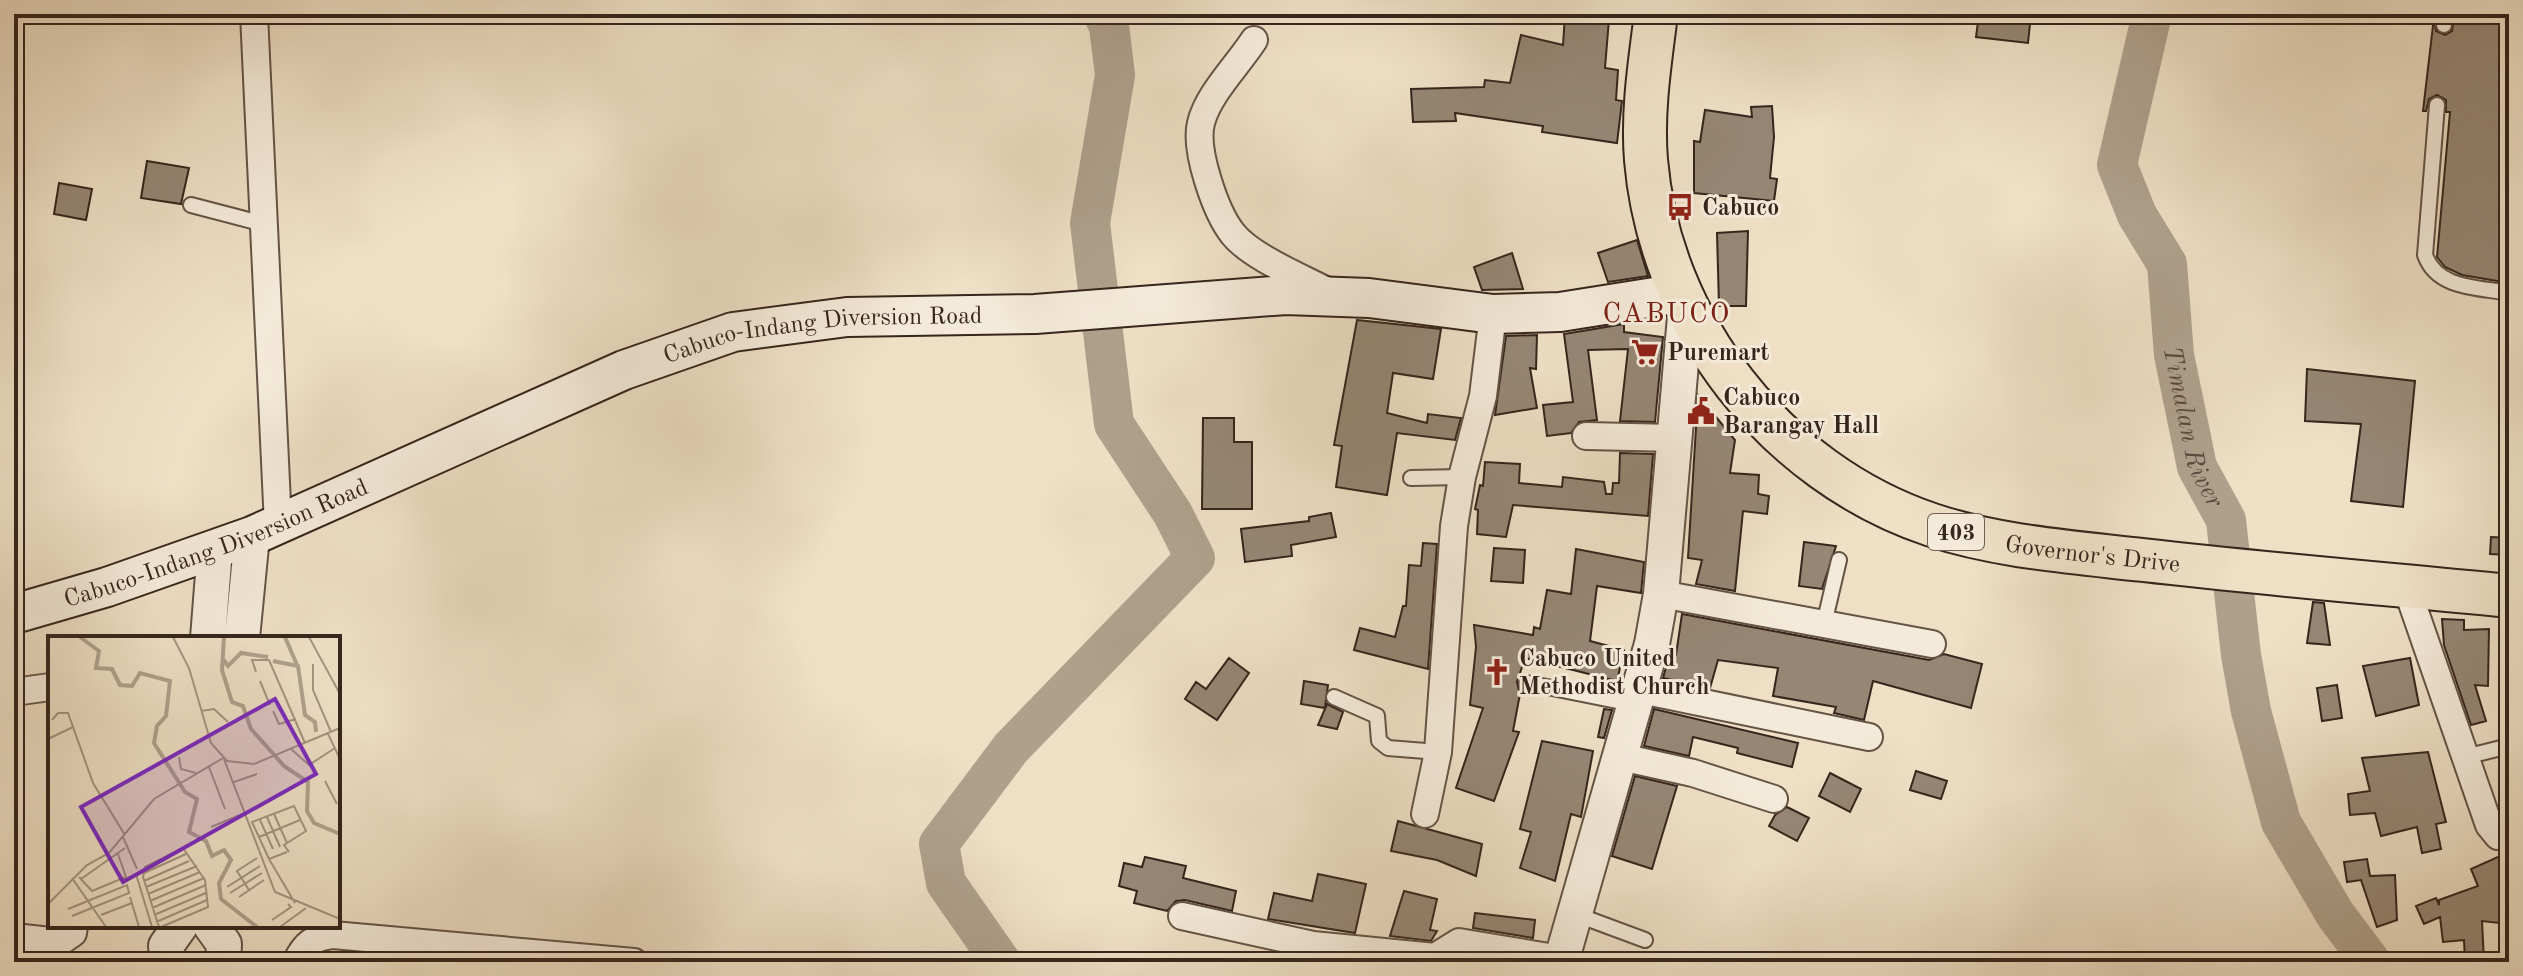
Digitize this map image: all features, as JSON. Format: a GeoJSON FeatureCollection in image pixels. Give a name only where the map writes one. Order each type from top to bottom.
{"type":"FeatureCollection","features":[{"type":"Feature","properties":{"kind":"main road","name":"Governor's Drive"},"geometry":{"type":"LineString","coordinates":[[1656,14],[1646,109],[1646,161],[1656,220],[1683,299],[1719,361],[1763,416],[1809,459],[1880,504],[1934,525],[1997,540],[2210,567],[2509,596]]}},
{"type":"Feature","properties":{"kind":"main road","name":"Cabuco-Indang Diversion Road"},"geometry":{"type":"LineString","coordinates":[[14,614],[94,592],[265,530],[624,370],[710,338],[763,326],[847,317],[1035,314],[1249,296],[1336,295],[1493,314],[1560,312],[1683,299]]}},
{"type":"Feature","properties":{"kind":"street"},"geometry":{"type":"LineString","coordinates":[[242,636],[265,530],[264,224],[254,14]]}},
{"type":"Feature","properties":{"kind":"street"},"geometry":{"type":"LineString","coordinates":[[1254,40],[1201,122],[1199,142],[1203,170],[1233,235],[1255,252],[1336,295]]}},
{"type":"Feature","properties":{"kind":"street"},"geometry":{"type":"LineString","coordinates":[[1182,916],[1313,945],[1435,957],[1459,942],[1561,961],[1639,698],[1661,594],[1683,299]]}},
{"type":"Feature","properties":{"kind":"street"},"geometry":{"type":"LineString","coordinates":[[1425,814],[1438,752],[1454,526],[1462,477],[1483,396],[1493,314]]}},
{"type":"Feature","properties":{"kind":"street"},"geometry":{"type":"LineString","coordinates":[[1586,436],[1675,438]]}},
{"type":"Feature","properties":{"kind":"street"},"geometry":{"type":"LineString","coordinates":[[208,636],[215,549]]}},
{"type":"Feature","properties":{"kind":"street"},"geometry":{"type":"LineString","coordinates":[[2406,586],[2489,825],[2498,836],[2509,835]]}},
{"type":"Feature","properties":{"kind":"street"},"geometry":{"type":"LineString","coordinates":[[1661,594],[1932,644]]}},
{"type":"Feature","properties":{"kind":"street"},"geometry":{"type":"LineString","coordinates":[[14,692],[48,687]]}},
{"type":"Feature","properties":{"kind":"street"},"geometry":{"type":"LineString","coordinates":[[1639,698],[1869,737]]}},
{"type":"Feature","properties":{"kind":"street"},"geometry":{"type":"LineString","coordinates":[[1621,757],[1693,773],[1774,799]]}},
{"type":"Feature","properties":{"kind":"street"},"geometry":{"type":"LineString","coordinates":[[14,937],[60,942],[73,933],[74,928]]}},
{"type":"Feature","properties":{"kind":"street"},"geometry":{"type":"LineString","coordinates":[[168,962],[166,946],[179,928]]}},
{"type":"Feature","properties":{"kind":"street"},"geometry":{"type":"LineString","coordinates":[[214,928],[224,944],[223,962]]}},
{"type":"Feature","properties":{"kind":"street"},"geometry":{"type":"LineString","coordinates":[[296,962],[304,947],[316,937],[333,935],[634,962]]}},
{"type":"Feature","properties":{"kind":"lane"},"geometry":{"type":"LineString","coordinates":[[2437,105],[2425,255],[2430,270],[2442,279],[2509,293]]}},
{"type":"Feature","properties":{"kind":"lane"},"geometry":{"type":"LineString","coordinates":[[191,205],[264,224]]}},
{"type":"Feature","properties":{"kind":"lane"},"geometry":{"type":"LineString","coordinates":[[1411,478],[1462,477]]}},
{"type":"Feature","properties":{"kind":"lane"},"geometry":{"type":"LineString","coordinates":[[1824,624],[1839,560]]}},
{"type":"Feature","properties":{"kind":"lane"},"geometry":{"type":"LineString","coordinates":[[1527,683],[1639,698]]}},
{"type":"Feature","properties":{"kind":"lane"},"geometry":{"type":"LineString","coordinates":[[1334,697],[1377,716],[1379,741],[1388,748],[1438,752]]}},
{"type":"Feature","properties":{"kind":"lane"},"geometry":{"type":"LineString","coordinates":[[2465,757],[2509,746]]}},
{"type":"Feature","properties":{"kind":"lane"},"geometry":{"type":"LineString","coordinates":[[1574,914],[1645,940]]}},
{"type":"Feature","properties":{"kind":"building"},"geometry":{"type":"Polygon","coordinates":[[[1979,14],[2031,14],[2028,43],[1976,37],[1979,14]]]}},
{"type":"Feature","properties":{"kind":"building"},"geometry":{"type":"Polygon","coordinates":[[[2459,14],[2509,14],[2509,283],[2462,275],[2445,267],[2437,257],[2450,112],[2446,112],[2446,100],[2437,95],[2429,99],[2426,111],[2423,111],[2434,17],[2436,31],[2445,35],[2452,31],[2454,18],[2458,18],[2459,14]]]}},
{"type":"Feature","properties":{"kind":"building"},"geometry":{"type":"Polygon","coordinates":[[[1565,15],[1609,19],[1605,68],[1618,70],[1616,100],[1622,101],[1617,143],[1542,132],[1543,126],[1455,113],[1456,121],[1413,122],[1411,89],[1484,87],[1485,80],[1510,83],[1521,35],[1563,45],[1565,15]]]}},
{"type":"Feature","properties":{"kind":"building"},"geometry":{"type":"Polygon","coordinates":[[[1772,106],[1774,137],[1770,178],[1777,179],[1774,201],[1694,193],[1694,141],[1700,142],[1705,110],[1752,117],[1751,107],[1772,106]]]}},
{"type":"Feature","properties":{"kind":"building"},"geometry":{"type":"Polygon","coordinates":[[[147,161],[189,168],[181,204],[141,198],[147,161]]]}},
{"type":"Feature","properties":{"kind":"building"},"geometry":{"type":"Polygon","coordinates":[[[59,183],[92,189],[86,220],[54,214],[59,183]]]}},
{"type":"Feature","properties":{"kind":"building"},"geometry":{"type":"Polygon","coordinates":[[[1748,231],[1746,306],[1719,306],[1717,233],[1748,231]]]}},
{"type":"Feature","properties":{"kind":"building"},"geometry":{"type":"Polygon","coordinates":[[[1637,240],[1648,276],[1608,282],[1598,253],[1637,240]]]}},
{"type":"Feature","properties":{"kind":"building"},"geometry":{"type":"Polygon","coordinates":[[[1512,253],[1523,289],[1482,290],[1474,267],[1512,253]]]}},
{"type":"Feature","properties":{"kind":"building"},"geometry":{"type":"Polygon","coordinates":[[[1357,320],[1441,329],[1433,379],[1393,373],[1387,413],[1427,423],[1428,414],[1461,418],[1455,440],[1397,433],[1387,495],[1336,487],[1342,446],[1334,445],[1357,320]]]}},
{"type":"Feature","properties":{"kind":"building"},"geometry":{"type":"Polygon","coordinates":[[[1624,324],[1624,332],[1663,337],[1655,422],[1620,421],[1628,349],[1588,350],[1597,420],[1579,422],[1571,433],[1547,436],[1543,405],[1573,402],[1564,334],[1624,324]]]}},
{"type":"Feature","properties":{"kind":"building"},"geometry":{"type":"Polygon","coordinates":[[[1537,335],[1536,369],[1530,368],[1537,408],[1495,415],[1506,336],[1537,335]]]}},
{"type":"Feature","properties":{"kind":"building"},"geometry":{"type":"Polygon","coordinates":[[[2307,369],[2415,381],[2403,507],[2351,501],[2361,424],[2305,421],[2307,369]]]}},
{"type":"Feature","properties":{"kind":"building"},"geometry":{"type":"Polygon","coordinates":[[[1698,395],[1735,440],[1730,473],[1759,475],[1758,494],[1769,496],[1767,514],[1743,511],[1735,591],[1696,584],[1702,560],[1688,558],[1698,395]]]}},
{"type":"Feature","properties":{"kind":"building"},"geometry":{"type":"Polygon","coordinates":[[[1203,418],[1234,418],[1234,442],[1252,442],[1252,509],[1202,509],[1203,418]]]}},
{"type":"Feature","properties":{"kind":"building"},"geometry":{"type":"Polygon","coordinates":[[[1620,453],[1653,454],[1648,516],[1513,505],[1506,537],[1477,534],[1478,510],[1475,509],[1480,485],[1483,486],[1485,462],[1520,464],[1519,483],[1562,487],[1563,477],[1604,482],[1606,494],[1612,494],[1613,483],[1619,483],[1620,453]]]}},
{"type":"Feature","properties":{"kind":"building"},"geometry":{"type":"Polygon","coordinates":[[[1331,513],[1336,537],[1291,545],[1292,556],[1245,562],[1241,529],[1309,521],[1309,517],[1331,513]]]}},
{"type":"Feature","properties":{"kind":"building"},"geometry":{"type":"Polygon","coordinates":[[[2491,537],[2509,538],[2509,555],[2490,554],[2491,537]]]}},
{"type":"Feature","properties":{"kind":"building"},"geometry":{"type":"Polygon","coordinates":[[[1804,542],[1836,546],[1822,589],[1799,586],[1804,542]]]}},
{"type":"Feature","properties":{"kind":"building"},"geometry":{"type":"Polygon","coordinates":[[[1423,543],[1437,544],[1428,669],[1354,650],[1360,628],[1395,637],[1403,606],[1406,606],[1409,565],[1421,566],[1423,543]]]}},
{"type":"Feature","properties":{"kind":"building"},"geometry":{"type":"Polygon","coordinates":[[[1494,548],[1525,550],[1523,583],[1491,581],[1494,548]]]}},
{"type":"Feature","properties":{"kind":"building"},"geometry":{"type":"Polygon","coordinates":[[[1576,549],[1644,562],[1641,593],[1597,586],[1590,641],[1624,650],[1617,681],[1525,658],[1517,682],[1520,694],[1513,731],[1519,732],[1494,801],[1456,788],[1483,708],[1470,705],[1476,647],[1474,625],[1533,635],[1534,627],[1540,629],[1547,590],[1571,594],[1576,549]]]}},
{"type":"Feature","properties":{"kind":"building"},"geometry":{"type":"Polygon","coordinates":[[[2313,602],[2324,603],[2330,645],[2307,643],[2313,602]]]}},
{"type":"Feature","properties":{"kind":"building"},"geometry":{"type":"Polygon","coordinates":[[[1682,614],[1929,660],[1944,654],[1982,664],[1971,708],[1873,681],[1864,720],[1834,713],[1836,707],[1773,696],[1778,668],[1718,660],[1710,688],[1663,678],[1670,653],[1676,655],[1682,614]]]}},
{"type":"Feature","properties":{"kind":"building"},"geometry":{"type":"Polygon","coordinates":[[[2442,619],[2464,620],[2464,630],[2489,629],[2488,686],[2475,685],[2486,721],[2471,725],[2444,645],[2442,619]]]}},
{"type":"Feature","properties":{"kind":"building"},"geometry":{"type":"Polygon","coordinates":[[[1229,658],[1249,673],[1217,720],[1185,699],[1196,682],[1206,689],[1229,658]]]}},
{"type":"Feature","properties":{"kind":"building"},"geometry":{"type":"Polygon","coordinates":[[[2410,658],[2419,705],[2376,716],[2363,666],[2410,658]]]}},
{"type":"Feature","properties":{"kind":"building"},"geometry":{"type":"Polygon","coordinates":[[[1304,681],[1328,685],[1325,708],[1301,704],[1304,681]]]}},
{"type":"Feature","properties":{"kind":"building"},"geometry":{"type":"Polygon","coordinates":[[[2337,685],[2342,718],[2322,721],[2317,688],[2337,685]]]}},
{"type":"Feature","properties":{"kind":"building"},"geometry":{"type":"Polygon","coordinates":[[[1327,704],[1343,712],[1337,729],[1318,725],[1327,704]]]}},
{"type":"Feature","properties":{"kind":"building"},"geometry":{"type":"Polygon","coordinates":[[[1604,709],[1612,710],[1604,738],[1598,737],[1604,709]]]}},
{"type":"Feature","properties":{"kind":"building"},"geometry":{"type":"Polygon","coordinates":[[[1654,709],[1798,743],[1792,767],[1737,753],[1738,748],[1693,737],[1689,756],[1644,746],[1654,709]]]}},
{"type":"Feature","properties":{"kind":"building"},"geometry":{"type":"Polygon","coordinates":[[[1542,741],[1593,751],[1581,817],[1571,814],[1555,881],[1520,868],[1531,832],[1520,829],[1542,741]]]}},
{"type":"Feature","properties":{"kind":"building"},"geometry":{"type":"Polygon","coordinates":[[[2428,752],[2446,822],[2436,824],[2441,849],[2422,853],[2417,827],[2381,836],[2375,813],[2350,815],[2348,794],[2370,791],[2362,758],[2428,752]]]}},
{"type":"Feature","properties":{"kind":"building"},"geometry":{"type":"Polygon","coordinates":[[[1916,771],[1947,781],[1941,799],[1910,790],[1916,771]]]}},
{"type":"Feature","properties":{"kind":"building"},"geometry":{"type":"Polygon","coordinates":[[[1830,773],[1861,789],[1850,812],[1819,796],[1830,773]]]}},
{"type":"Feature","properties":{"kind":"building"},"geometry":{"type":"Polygon","coordinates":[[[1635,776],[1677,786],[1652,869],[1612,856],[1635,776]]]}},
{"type":"Feature","properties":{"kind":"building"},"geometry":{"type":"Polygon","coordinates":[[[1787,807],[1809,818],[1797,841],[1769,826],[1775,815],[1787,807]]]}},
{"type":"Feature","properties":{"kind":"building"},"geometry":{"type":"Polygon","coordinates":[[[1398,821],[1482,844],[1476,876],[1437,860],[1391,851],[1398,821]]]}},
{"type":"Feature","properties":{"kind":"building"},"geometry":{"type":"Polygon","coordinates":[[[2500,856],[2509,875],[2509,924],[2482,921],[2484,962],[2465,962],[2464,940],[2443,942],[2440,917],[2424,924],[2416,906],[2436,898],[2439,905],[2439,900],[2478,886],[2471,869],[2500,856]]]}},
{"type":"Feature","properties":{"kind":"building"},"geometry":{"type":"Polygon","coordinates":[[[1145,857],[1186,866],[1183,878],[1236,891],[1232,911],[1185,900],[1176,901],[1167,911],[1134,903],[1137,891],[1119,886],[1124,863],[1142,867],[1145,857]]]}},
{"type":"Feature","properties":{"kind":"building"},"geometry":{"type":"Polygon","coordinates":[[[2367,859],[2370,876],[2395,875],[2397,920],[2377,927],[2361,880],[2347,882],[2344,862],[2367,859]]]}},
{"type":"Feature","properties":{"kind":"building"},"geometry":{"type":"Polygon","coordinates":[[[1318,874],[1366,884],[1355,933],[1268,919],[1274,893],[1312,901],[1318,874]]]}},
{"type":"Feature","properties":{"kind":"building"},"geometry":{"type":"Polygon","coordinates":[[[1404,891],[1437,899],[1430,930],[1437,931],[1431,941],[1390,936],[1404,891]]]}},
{"type":"Feature","properties":{"kind":"building"},"geometry":{"type":"Polygon","coordinates":[[[1475,913],[1535,920],[1533,938],[1473,928],[1475,913]]]}},
{"type":"Feature","properties":{"kind":"waterway"},"geometry":{"type":"LineString","coordinates":[[1001,962],[946,883],[939,844],[1011,748],[1195,558],[1173,514],[1114,424],[1090,223],[1115,75],[1109,26],[1103,14]]}},
{"type":"Feature","properties":{"kind":"waterway","name":"Timalan River"},"geometry":{"type":"LineString","coordinates":[[2152,14],[2117,165],[2137,215],[2167,264],[2174,355],[2197,467],[2226,520],[2241,655],[2251,711],[2281,822],[2335,914],[2371,962]]}},
{"type":"Feature","properties":{"kind":"place","name":"Cabuco"},"geometry":{"type":"Point","coordinates":[1680,207]}},
{"type":"Feature","properties":{"kind":"place","name":"Puremart"},"geometry":{"type":"Point","coordinates":[1645,352]}},
{"type":"Feature","properties":{"kind":"place","name":"Cabuco Barangay Hall"},"geometry":{"type":"Point","coordinates":[1701,411]}},
{"type":"Feature","properties":{"kind":"place","name":"Cabuco United Methodist Church"},"geometry":{"type":"Point","coordinates":[1497,672]}},
{"type":"Feature","properties":{"kind":"district","name":"CABUCO"},"geometry":{"type":"Point","coordinates":[1667,312]}}]}
